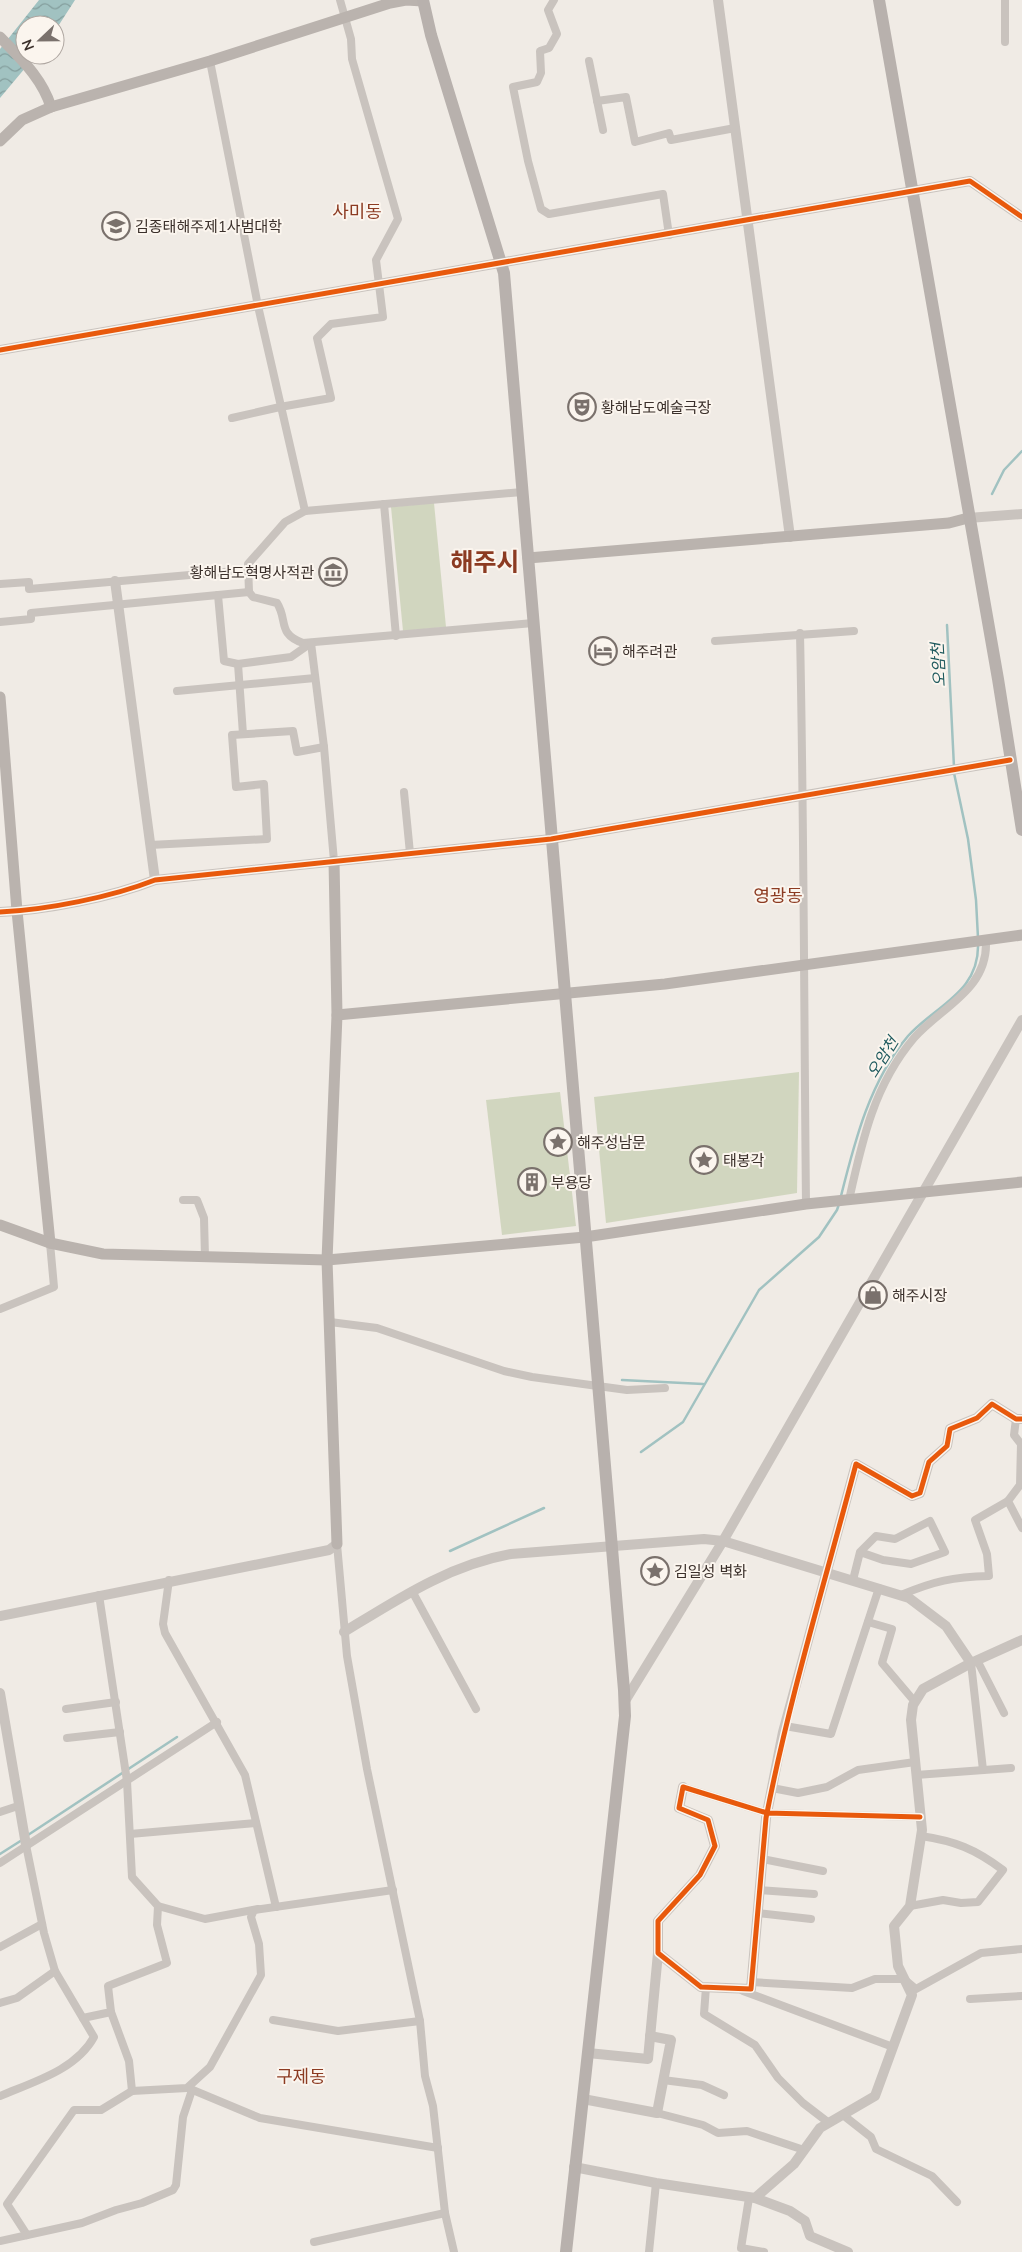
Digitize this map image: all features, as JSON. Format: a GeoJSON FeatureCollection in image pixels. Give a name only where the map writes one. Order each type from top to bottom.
{"type":"FeatureCollection","features":[{"type":"Feature","properties":{"kind":"main road"},"geometry":{"type":"LineString","coordinates":[[0,141],[22,120],[51,107],[210,61],[390,3],[406,0],[423,0],[430,35],[503,264],[586,1237],[610,1546],[625,1701],[625,1716],[566,2252]]}},
{"type":"Feature","properties":{"kind":"main road"},"geometry":{"type":"LineString","coordinates":[[879,0],[968,518],[998,679],[1010,760],[1018,786],[1022,830]]}},
{"type":"Feature","properties":{"kind":"main road"},"geometry":{"type":"LineString","coordinates":[[0,38],[34,73],[46,92],[51,107]]}},
{"type":"Feature","properties":{"kind":"main road"},"geometry":{"type":"LineString","coordinates":[[528,558],[949,523],[968,518]]}},
{"type":"Feature","properties":{"kind":"main road"},"geometry":{"type":"LineString","coordinates":[[0,697],[17,912],[50,1243]]}},
{"type":"Feature","properties":{"kind":"main road"},"geometry":{"type":"LineString","coordinates":[[334,861],[337,1015],[327,1260],[337,1544]]}},
{"type":"Feature","properties":{"kind":"main road"},"geometry":{"type":"LineString","coordinates":[[337,1015],[665,984],[1022,935]]}},
{"type":"Feature","properties":{"kind":"main road"},"geometry":{"type":"LineString","coordinates":[[0,1225],[50,1243],[104,1254],[327,1260],[586,1237],[806,1204],[1022,1182]]}},
{"type":"Feature","properties":{"kind":"street"},"geometry":{"type":"LineString","coordinates":[[232,418],[280,406],[331,398],[317,338],[332,324],[384,317],[376,260],[398,219],[352,59],[351,40],[340,0]]}},
{"type":"Feature","properties":{"kind":"street"},"geometry":{"type":"LineString","coordinates":[[554,0],[548,10],[557,34],[550,48],[540,51],[541,73],[537,82],[513,87],[528,161],[541,209],[549,214],[663,194],[669,234]]}},
{"type":"Feature","properties":{"kind":"street"},"geometry":{"type":"LineString","coordinates":[[718,0],[746,221],[790,537]]}},
{"type":"Feature","properties":{"kind":"street"},"geometry":{"type":"LineString","coordinates":[[1005,0],[1005,42]]}},
{"type":"Feature","properties":{"kind":"street"},"geometry":{"type":"LineString","coordinates":[[210,61],[258,306],[305,511]]}},
{"type":"Feature","properties":{"kind":"street"},"geometry":{"type":"LineString","coordinates":[[589,61],[603,130]]}},
{"type":"Feature","properties":{"kind":"street"},"geometry":{"type":"LineString","coordinates":[[597,101],[626,97],[635,142],[669,133],[671,140],[735,128]]}},
{"type":"Feature","properties":{"kind":"street"},"geometry":{"type":"LineString","coordinates":[[0,350],[503,264],[970,181],[1022,217]]}},
{"type":"Feature","properties":{"kind":"street"},"geometry":{"type":"LineString","coordinates":[[522,492],[305,511],[285,522],[251,559],[247,570],[249,592],[253,597],[278,603],[285,630],[296,640],[311,642],[396,636],[533,623]]}},
{"type":"Feature","properties":{"kind":"street"},"geometry":{"type":"LineString","coordinates":[[384,504],[396,636]]}},
{"type":"Feature","properties":{"kind":"street"},"geometry":{"type":"LineString","coordinates":[[968,518],[1022,514]]}},
{"type":"Feature","properties":{"kind":"street"},"geometry":{"type":"LineString","coordinates":[[0,584],[29,582],[30,589],[247,570]]}},
{"type":"Feature","properties":{"kind":"street"},"geometry":{"type":"LineString","coordinates":[[115,581],[155,880]]}},
{"type":"Feature","properties":{"kind":"street"},"geometry":{"type":"LineString","coordinates":[[0,622],[31,620],[31,613],[249,592]]}},
{"type":"Feature","properties":{"kind":"street"},"geometry":{"type":"LineString","coordinates":[[218,595],[224,661],[238,664],[291,656],[311,642]]}},
{"type":"Feature","properties":{"kind":"street"},"geometry":{"type":"LineString","coordinates":[[715,641],[800,633],[854,631]]}},
{"type":"Feature","properties":{"kind":"street"},"geometry":{"type":"LineString","coordinates":[[800,633],[804,795],[803,966],[806,1204]]}},
{"type":"Feature","properties":{"kind":"street"},"geometry":{"type":"LineString","coordinates":[[311,642],[324,747],[334,861]]}},
{"type":"Feature","properties":{"kind":"street"},"geometry":{"type":"LineString","coordinates":[[238,664],[243,734]]}},
{"type":"Feature","properties":{"kind":"street"},"geometry":{"type":"LineString","coordinates":[[177,691],[315,678]]}},
{"type":"Feature","properties":{"kind":"street"},"geometry":{"type":"LineString","coordinates":[[150,845],[267,839],[264,784],[236,786],[232,735],[293,731],[297,752],[324,747]]}},
{"type":"Feature","properties":{"kind":"street"},"geometry":{"type":"LineString","coordinates":[[0,912],[17,912],[117,893],[155,880],[551,839],[804,795],[946,773],[1010,760]]}},
{"type":"Feature","properties":{"kind":"street"},"geometry":{"type":"LineString","coordinates":[[404,792],[410,853]]}},
{"type":"Feature","properties":{"kind":"street"},"geometry":{"type":"LineString","coordinates":[[849,1200],[865,1128],[888,1075],[915,1038],[960,999],[982,969],[986,955],[986,941]]}},
{"type":"Feature","properties":{"kind":"street"},"geometry":{"type":"LineString","coordinates":[[625,1701],[723,1541],[1022,1020]]}},
{"type":"Feature","properties":{"kind":"street"},"geometry":{"type":"LineString","coordinates":[[183,1200],[197,1200],[204,1218],[205,1257]]}},
{"type":"Feature","properties":{"kind":"street"},"geometry":{"type":"LineString","coordinates":[[0,1308],[54,1287],[50,1243]]}},
{"type":"Feature","properties":{"kind":"street"},"geometry":{"type":"LineString","coordinates":[[330,1322],[377,1328],[504,1371],[532,1378],[627,1390],[665,1388]]}},
{"type":"Feature","properties":{"kind":"street"},"geometry":{"type":"LineString","coordinates":[[658,1953],[701,1987],[751,1989],[767,1813],[784,1726],[856,1464],[912,1496],[920,1493],[929,1462],[947,1446],[950,1429],[977,1418],[992,1404],[1019,1419],[1014,1436],[1022,1444],[1020,1485],[1008,1501],[975,1520],[987,1554],[989,1576],[962,1577],[932,1582],[901,1595]]}},
{"type":"Feature","properties":{"kind":"street"},"geometry":{"type":"LineString","coordinates":[[1008,1501],[1022,1528]]}},
{"type":"Feature","properties":{"kind":"street"},"geometry":{"type":"LineString","coordinates":[[853,1580],[860,1552],[876,1536],[894,1539],[930,1521],[945,1552],[911,1564],[883,1560],[860,1552]]}},
{"type":"Feature","properties":{"kind":"street"},"geometry":{"type":"LineString","coordinates":[[344,1632],[412,1591],[448,1572],[487,1558],[511,1554],[704,1539],[723,1541],[827,1571],[909,1598],[946,1626],[974,1662],[1004,1713]]}},
{"type":"Feature","properties":{"kind":"street"},"geometry":{"type":"LineString","coordinates":[[0,1616],[169,1580],[329,1550],[337,1544]]}},
{"type":"Feature","properties":{"kind":"street"},"geometry":{"type":"LineString","coordinates":[[337,1544],[344,1632],[358,1721],[420,2021],[425,2076],[433,2106],[445,2213],[454,2252]]}},
{"type":"Feature","properties":{"kind":"street"},"geometry":{"type":"LineString","coordinates":[[169,1580],[163,1624],[164,1633],[217,1722],[245,1776],[276,1907]]}},
{"type":"Feature","properties":{"kind":"street"},"geometry":{"type":"LineString","coordinates":[[784,1726],[831,1734],[879,1588]]}},
{"type":"Feature","properties":{"kind":"street"},"geometry":{"type":"LineString","coordinates":[[412,1591],[476,1709]]}},
{"type":"Feature","properties":{"kind":"street"},"geometry":{"type":"LineString","coordinates":[[99,1595],[127,1781],[132,1877],[158,1906],[205,1919],[393,1890]]}},
{"type":"Feature","properties":{"kind":"street"},"geometry":{"type":"LineString","coordinates":[[868,1622],[892,1629],[882,1663],[915,1702]]}},
{"type":"Feature","properties":{"kind":"street"},"geometry":{"type":"LineString","coordinates":[[764,2252],[741,2248],[752,2198],[794,2164],[820,2128],[875,2096],[912,1995],[898,1966],[894,1926],[910,1906],[921,1836],[911,1720],[915,1702],[923,1689],[974,1662],[1022,1640]]}},
{"type":"Feature","properties":{"kind":"street"},"geometry":{"type":"LineString","coordinates":[[974,1662],[983,1770]]}},
{"type":"Feature","properties":{"kind":"street"},"geometry":{"type":"LineString","coordinates":[[0,1693],[3,1732],[42,1924],[56,1971],[94,2037],[87,2050],[54,2073],[0,2096]]}},
{"type":"Feature","properties":{"kind":"street"},"geometry":{"type":"LineString","coordinates":[[66,1709],[116,1702]]}},
{"type":"Feature","properties":{"kind":"street"},"geometry":{"type":"LineString","coordinates":[[0,1863],[25,1840],[127,1781],[217,1722]]}},
{"type":"Feature","properties":{"kind":"street"},"geometry":{"type":"LineString","coordinates":[[67,1738],[120,1732]]}},
{"type":"Feature","properties":{"kind":"street"},"geometry":{"type":"LineString","coordinates":[[772,1788],[798,1793],[827,1787],[858,1770],[915,1762]]}},
{"type":"Feature","properties":{"kind":"street"},"geometry":{"type":"LineString","coordinates":[[916,1775],[1011,1768]]}},
{"type":"Feature","properties":{"kind":"street"},"geometry":{"type":"LineString","coordinates":[[588,2052],[648,2059],[658,1953],[658,1921],[700,1875],[715,1846],[708,1820],[679,1808],[683,1787],[767,1813],[920,1817]]}},
{"type":"Feature","properties":{"kind":"street"},"geometry":{"type":"LineString","coordinates":[[0,1812],[18,1806]]}},
{"type":"Feature","properties":{"kind":"street"},"geometry":{"type":"LineString","coordinates":[[130,1834],[256,1823]]}},
{"type":"Feature","properties":{"kind":"street"},"geometry":{"type":"LineString","coordinates":[[910,1906],[943,1900],[961,1903],[978,1902],[1003,1870],[980,1853],[965,1846],[946,1840],[921,1836]]}},
{"type":"Feature","properties":{"kind":"street"},"geometry":{"type":"LineString","coordinates":[[762,1859],[823,1871]]}},
{"type":"Feature","properties":{"kind":"street"},"geometry":{"type":"LineString","coordinates":[[760,1890],[814,1894]]}},
{"type":"Feature","properties":{"kind":"street"},"geometry":{"type":"LineString","coordinates":[[132,2091],[129,2061],[111,2012],[108,1986],[167,1963],[157,1925],[158,1906]]}},
{"type":"Feature","properties":{"kind":"street"},"geometry":{"type":"LineString","coordinates":[[0,2241],[82,2223],[116,2210],[142,2203],[172,2190],[176,2185],[183,2117],[190,2089],[210,2067],[261,1975],[260,1944],[251,1917],[254,1910]]}},
{"type":"Feature","properties":{"kind":"street"},"geometry":{"type":"LineString","coordinates":[[758,1913],[811,1919]]}},
{"type":"Feature","properties":{"kind":"street"},"geometry":{"type":"LineString","coordinates":[[0,1946],[42,1924]]}},
{"type":"Feature","properties":{"kind":"street"},"geometry":{"type":"LineString","coordinates":[[751,1982],[852,1988],[875,1979],[904,1980],[916,1989],[981,1953],[1022,1949]]}},
{"type":"Feature","properties":{"kind":"street"},"geometry":{"type":"LineString","coordinates":[[0,2003],[17,1998],[56,1971]]}},
{"type":"Feature","properties":{"kind":"street"},"geometry":{"type":"LineString","coordinates":[[706,1987],[704,2014],[755,2045],[778,2078],[803,2103],[829,2123]]}},
{"type":"Feature","properties":{"kind":"street"},"geometry":{"type":"LineString","coordinates":[[736,1988],[893,2047]]}},
{"type":"Feature","properties":{"kind":"street"},"geometry":{"type":"LineString","coordinates":[[970,1999],[1022,1996]]}},
{"type":"Feature","properties":{"kind":"street"},"geometry":{"type":"LineString","coordinates":[[83,2018],[111,2012]]}},
{"type":"Feature","properties":{"kind":"street"},"geometry":{"type":"LineString","coordinates":[[273,2020],[338,2031],[420,2021]]}},
{"type":"Feature","properties":{"kind":"street"},"geometry":{"type":"LineString","coordinates":[[650,2036],[671,2040],[657,2113]]}},
{"type":"Feature","properties":{"kind":"street"},"geometry":{"type":"LineString","coordinates":[[663,2080],[702,2085],[724,2095]]}},
{"type":"Feature","properties":{"kind":"street"},"geometry":{"type":"LineString","coordinates":[[27,2235],[7,2204],[74,2110],[101,2110],[132,2091],[190,2089],[260,2118],[438,2148]]}},
{"type":"Feature","properties":{"kind":"street"},"geometry":{"type":"LineString","coordinates":[[583,2100],[657,2113],[703,2125],[718,2132],[747,2131],[804,2150]]}},
{"type":"Feature","properties":{"kind":"street"},"geometry":{"type":"LineString","coordinates":[[843,2115],[871,2137],[876,2149],[932,2176],[957,2202]]}},
{"type":"Feature","properties":{"kind":"street"},"geometry":{"type":"LineString","coordinates":[[574,2167],[656,2183],[752,2198],[790,2211],[805,2221],[810,2236],[848,2252]]}},
{"type":"Feature","properties":{"kind":"street"},"geometry":{"type":"LineString","coordinates":[[649,2252],[656,2183]]}},
{"type":"Feature","properties":{"kind":"street"},"geometry":{"type":"LineString","coordinates":[[314,2242],[445,2213]]}},
{"type":"Feature","properties":{"kind":"green space"},"geometry":{"type":"Polygon","coordinates":[[[434,503],[446,627],[403,631],[391,507],[434,503]]]}},
{"type":"Feature","properties":{"kind":"green space"},"geometry":{"type":"Polygon","coordinates":[[[799,1072],[797,1193],[606,1223],[594,1097],[799,1072]]]}},
{"type":"Feature","properties":{"kind":"green space"},"geometry":{"type":"Polygon","coordinates":[[[560,1092],[576,1226],[502,1235],[486,1100],[560,1092]]]}},
{"type":"Feature","properties":{"kind":"water"},"geometry":{"type":"Polygon","coordinates":[[[39,0],[75,0],[65,16],[27,15],[39,0]]]}},
{"type":"Feature","properties":{"kind":"water"},"geometry":{"type":"Polygon","coordinates":[[[15,30],[15,65],[28,65],[0,98],[0,49],[15,30]]]}},
{"type":"Feature","properties":{"kind":"waterway","name":"오암천"},"geometry":{"type":"LineString","coordinates":[[992,494],[1004,470],[1022,451]]}},
{"type":"Feature","properties":{"kind":"waterway","name":"오암천"},"geometry":{"type":"LineString","coordinates":[[947,625],[954,767]]}},
{"type":"Feature","properties":{"kind":"waterway","name":"오암천"},"geometry":{"type":"LineString","coordinates":[[954,773],[968,839],[976,900],[978,938]]}},
{"type":"Feature","properties":{"kind":"waterway","name":"오암천"},"geometry":{"type":"LineString","coordinates":[[841,1196],[858,1133],[883,1072],[908,1036],[964,986],[972,974],[977,960],[978,943]]}},
{"type":"Feature","properties":{"kind":"waterway","name":"오암천"},"geometry":{"type":"LineString","coordinates":[[641,1452],[683,1422],[759,1290],[819,1237],[839,1204]]}},
{"type":"Feature","properties":{"kind":"waterway"},"geometry":{"type":"LineString","coordinates":[[622,1380],[703,1384]]}},
{"type":"Feature","properties":{"kind":"waterway"},"geometry":{"type":"LineString","coordinates":[[450,1551],[544,1508]]}},
{"type":"Feature","properties":{"kind":"waterway"},"geometry":{"type":"LineString","coordinates":[[28,1835],[177,1737]]}},
{"type":"Feature","properties":{"kind":"waterway"},"geometry":{"type":"LineString","coordinates":[[0,1854],[22,1840]]}},
{"type":"Feature","properties":{"kind":"cycle path"},"geometry":{"type":"LineString","coordinates":[[0,350],[970,181],[1022,217]]}},
{"type":"Feature","properties":{"kind":"cycle path"},"geometry":{"type":"LineString","coordinates":[[0,912],[38,909],[79,902],[119,892],[155,880],[551,839],[1010,760]]}},
{"type":"Feature","properties":{"kind":"cycle path"},"geometry":{"type":"LineString","coordinates":[[920,1817],[767,1813],[683,1787],[679,1808],[708,1820],[715,1846],[700,1875],[658,1921],[658,1953],[701,1987],[751,1989],[766,1818],[775,1773],[796,1685],[856,1464],[912,1496],[920,1493],[929,1462],[947,1446],[950,1429],[977,1418],[992,1404],[1016,1419],[1022,1419]]}},
{"type":"Feature","properties":{"kind":"place","name":"김종태해주제1사범대학"},"geometry":{"type":"Point","coordinates":[116,226]}},
{"type":"Feature","properties":{"kind":"place","name":"황해남도예술극장"},"geometry":{"type":"Point","coordinates":[582,407]}},
{"type":"Feature","properties":{"kind":"place","name":"황해남도혁명사적관"},"geometry":{"type":"Point","coordinates":[333,572]}},
{"type":"Feature","properties":{"kind":"place","name":"해주려관"},"geometry":{"type":"Point","coordinates":[603,651]}},
{"type":"Feature","properties":{"kind":"place","name":"해주성남문"},"geometry":{"type":"Point","coordinates":[558,1142]}},
{"type":"Feature","properties":{"kind":"place","name":"태봉각"},"geometry":{"type":"Point","coordinates":[704,1160]}},
{"type":"Feature","properties":{"kind":"place","name":"부용당"},"geometry":{"type":"Point","coordinates":[532,1182]}},
{"type":"Feature","properties":{"kind":"place","name":"해주시장"},"geometry":{"type":"Point","coordinates":[873,1295]}},
{"type":"Feature","properties":{"kind":"place","name":"김일성 벽화"},"geometry":{"type":"Point","coordinates":[655,1571]}},
{"type":"Feature","properties":{"kind":"district","name":"사미동"},"geometry":{"type":"Point","coordinates":[357,211]}},
{"type":"Feature","properties":{"kind":"district","name":"해주시"},"geometry":{"type":"Point","coordinates":[485,561]}},
{"type":"Feature","properties":{"kind":"district","name":"영광동"},"geometry":{"type":"Point","coordinates":[778,895]}},
{"type":"Feature","properties":{"kind":"district","name":"구제동"},"geometry":{"type":"Point","coordinates":[301,2076]}}]}
